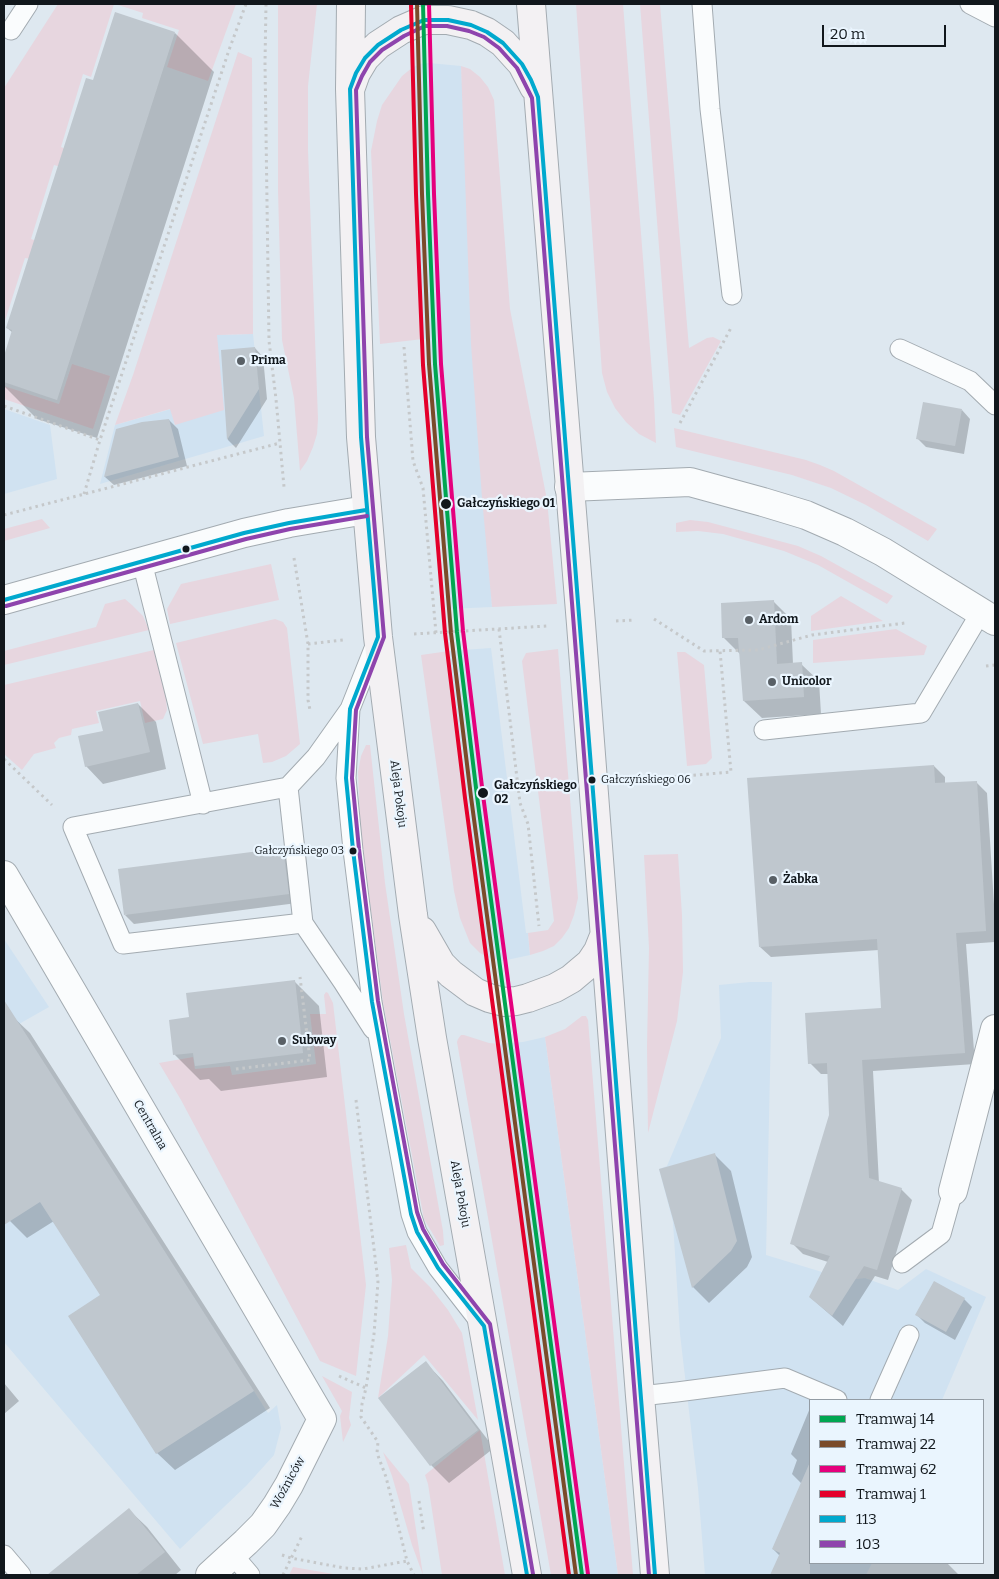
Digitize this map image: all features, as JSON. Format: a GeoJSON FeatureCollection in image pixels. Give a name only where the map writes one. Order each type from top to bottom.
{"type":"FeatureCollection","features":[{"type":"Feature","properties":{"kind":"main road","name":"Aleja Pokoju"},"geometry":{"type":"LineString","coordinates":[[351,4],[350,89],[361,437],[378,637],[413,915],[432,1038],[527,1575]]}},
{"type":"Feature","properties":{"kind":"main road"},"geometry":{"type":"LineString","coordinates":[[531,4],[655,1575]]}},
{"type":"Feature","properties":{"kind":"main road"},"geometry":{"type":"LineString","coordinates":[[350,89],[356,73],[365,58],[378,45],[412,24],[424,20],[448,20],[471,25],[504,42],[522,64],[538,97]]}},
{"type":"Feature","properties":{"kind":"main road"},"geometry":{"type":"LineString","coordinates":[[413,915],[441,964],[451,974],[475,992],[504,1002],[528,998],[555,988],[571,979],[590,963],[598,952],[604,936]]}},
{"type":"Feature","properties":{"kind":"street"},"geometry":{"type":"LineString","coordinates":[[569,487],[690,482],[806,515],[846,532],[883,552],[988,616]]}},
{"type":"Feature","properties":{"kind":"street"},"geometry":{"type":"LineString","coordinates":[[4,600],[244,533],[366,510]]}},
{"type":"Feature","properties":{"kind":"street","name":"Centralna"},"geometry":{"type":"LineString","coordinates":[[4,875],[297,1375]]}},
{"type":"Feature","properties":{"kind":"street"},"geometry":{"type":"LineString","coordinates":[[953,1191],[995,1028]]}},
{"type":"Feature","properties":{"kind":"street","name":"Woźniców"},"geometry":{"type":"LineString","coordinates":[[210,1575],[262,1525],[289,1485],[322,1419],[297,1375]]}},
{"type":"Feature","properties":{"kind":"lane"},"geometry":{"type":"LineString","coordinates":[[6,32],[28,4]]}},
{"type":"Feature","properties":{"kind":"lane"},"geometry":{"type":"LineString","coordinates":[[702,4],[710,109],[732,295]]}},
{"type":"Feature","properties":{"kind":"lane"},"geometry":{"type":"LineString","coordinates":[[970,4],[995,17]]}},
{"type":"Feature","properties":{"kind":"lane"},"geometry":{"type":"LineString","coordinates":[[900,349],[970,381],[995,405]]}},
{"type":"Feature","properties":{"kind":"lane"},"geometry":{"type":"LineString","coordinates":[[142,562],[203,804]]}},
{"type":"Feature","properties":{"kind":"lane"},"geometry":{"type":"LineString","coordinates":[[764,730],[920,713],[988,616]]}},
{"type":"Feature","properties":{"kind":"lane"},"geometry":{"type":"LineString","coordinates":[[299,923],[123,944],[73,827],[288,787],[316,757],[350,709],[378,637]]}},
{"type":"Feature","properties":{"kind":"lane"},"geometry":{"type":"LineString","coordinates":[[350,709],[346,778],[353,850],[372,1002],[411,1214],[417,1232],[438,1268],[484,1326]]}},
{"type":"Feature","properties":{"kind":"lane"},"geometry":{"type":"LineString","coordinates":[[288,787],[299,923],[343,982],[378,1037]]}},
{"type":"Feature","properties":{"kind":"lane"},"geometry":{"type":"LineString","coordinates":[[902,1263],[941,1234],[953,1191]]}},
{"type":"Feature","properties":{"kind":"lane"},"geometry":{"type":"LineString","coordinates":[[880,1399],[909,1335]]}},
{"type":"Feature","properties":{"kind":"lane"},"geometry":{"type":"LineString","coordinates":[[640,1396],[785,1378],[835,1399]]}},
{"type":"Feature","properties":{"kind":"lane"},"geometry":{"type":"LineString","coordinates":[[240,1548],[250,1575]]}},
{"type":"Feature","properties":{"kind":"lane"},"geometry":{"type":"LineString","coordinates":[[4,1555],[21,1575]]}},
{"type":"Feature","properties":{"kind":"path"},"geometry":{"type":"LineString","coordinates":[[84,494],[100,440],[229,50],[246,4]]}},
{"type":"Feature","properties":{"kind":"path"},"geometry":{"type":"LineString","coordinates":[[266,4],[268,341],[276,399],[284,487]]}},
{"type":"Feature","properties":{"kind":"path"},"geometry":{"type":"LineString","coordinates":[[680,423],[736,319]]}},
{"type":"Feature","properties":{"kind":"path"},"geometry":{"type":"LineString","coordinates":[[404,347],[413,461],[423,488],[436,632]]}},
{"type":"Feature","properties":{"kind":"path"},"geometry":{"type":"LineString","coordinates":[[4,406],[100,440]]}},
{"type":"Feature","properties":{"kind":"path"},"geometry":{"type":"LineString","coordinates":[[4,515],[280,443]]}},
{"type":"Feature","properties":{"kind":"path"},"geometry":{"type":"LineString","coordinates":[[294,561],[308,644],[308,700],[311,718]]}},
{"type":"Feature","properties":{"kind":"path"},"geometry":{"type":"LineString","coordinates":[[654,619],[704,651],[758,650],[812,635],[905,623]]}},
{"type":"Feature","properties":{"kind":"path"},"geometry":{"type":"LineString","coordinates":[[622,620],[635,620]]}},
{"type":"Feature","properties":{"kind":"path"},"geometry":{"type":"LineString","coordinates":[[417,634],[548,626]]}},
{"type":"Feature","properties":{"kind":"path"},"geometry":{"type":"LineString","coordinates":[[499,629],[520,803],[528,824],[539,926]]}},
{"type":"Feature","properties":{"kind":"path"},"geometry":{"type":"LineString","coordinates":[[308,644],[346,640]]}},
{"type":"Feature","properties":{"kind":"path"},"geometry":{"type":"LineString","coordinates":[[674,777],[731,772],[720,651]]}},
{"type":"Feature","properties":{"kind":"path"},"geometry":{"type":"LineString","coordinates":[[4,759],[73,827]]}},
{"type":"Feature","properties":{"kind":"path"},"geometry":{"type":"LineString","coordinates":[[236,1069],[310,1060],[299,923]]}},
{"type":"Feature","properties":{"kind":"path"},"geometry":{"type":"LineString","coordinates":[[355,1096],[378,1282],[374,1334],[361,1417],[378,1442],[377,1453],[386,1477],[407,1561],[414,1575]]}},
{"type":"Feature","properties":{"kind":"path"},"geometry":{"type":"LineString","coordinates":[[354,1382],[366,1388]]}},
{"type":"Feature","properties":{"kind":"path"},"geometry":{"type":"LineString","coordinates":[[419,1501],[424,1533]]}},
{"type":"Feature","properties":{"kind":"path"},"geometry":{"type":"LineString","coordinates":[[240,1548],[344,1568],[364,1570],[407,1561]]}},
{"type":"Feature","properties":{"kind":"shaded area"},"geometry":{"type":"Polygon","coordinates":[[[58,4],[114,4],[91,77],[83,74],[61,147],[66,149],[61,167],[54,165],[31,239],[37,241],[31,259],[25,258],[4,324],[4,88],[58,4]]]}},
{"type":"Feature","properties":{"kind":"shaded area"},"geometry":{"type":"Polygon","coordinates":[[[115,4],[236,4],[208,81],[167,67],[179,30],[142,18],[143,13],[115,4]]]}},
{"type":"Feature","properties":{"kind":"shaded area"},"geometry":{"type":"Polygon","coordinates":[[[278,4],[317,4],[308,86],[308,150],[318,419],[317,434],[313,447],[300,471],[294,398],[282,340],[278,190],[278,4]]]}},
{"type":"Feature","properties":{"kind":"shaded area"},"geometry":{"type":"Polygon","coordinates":[[[576,4],[623,4],[656,443],[639,434],[615,408],[607,392],[602,373],[576,4]]]}},
{"type":"Feature","properties":{"kind":"shaded area"},"geometry":{"type":"Polygon","coordinates":[[[640,4],[660,4],[689,348],[707,338],[713,337],[721,341],[680,415],[672,413],[640,4]]]}},
{"type":"Feature","properties":{"kind":"shaded area"},"geometry":{"type":"Polygon","coordinates":[[[238,52],[252,58],[253,334],[217,335],[224,410],[175,425],[170,409],[115,425],[133,375],[238,52]]]}},
{"type":"Feature","properties":{"kind":"shaded area"},"geometry":{"type":"Polygon","coordinates":[[[429,63],[461,66],[492,607],[448,609],[427,340],[423,339],[413,67],[429,63]]]}},
{"type":"Feature","properties":{"kind":"shaded area"},"geometry":{"type":"Polygon","coordinates":[[[461,66],[470,69],[480,77],[488,87],[494,100],[510,309],[547,500],[557,604],[492,607],[471,344],[461,66]]]}},
{"type":"Feature","properties":{"kind":"shaded area"},"geometry":{"type":"Polygon","coordinates":[[[413,67],[423,339],[380,344],[371,151],[382,105],[402,76],[413,67]]]}},
{"type":"Feature","properties":{"kind":"shaded area"},"geometry":{"type":"Polygon","coordinates":[[[253,334],[264,436],[100,484],[115,425],[171,409],[175,425],[217,335],[253,334]]]}},
{"type":"Feature","properties":{"kind":"shaded area"},"geometry":{"type":"Polygon","coordinates":[[[72,364],[110,376],[93,429],[4,399],[4,386],[59,404],[72,364]]]}},
{"type":"Feature","properties":{"kind":"shaded area"},"geometry":{"type":"Polygon","coordinates":[[[4,409],[50,425],[57,479],[4,494],[4,409]]]}},
{"type":"Feature","properties":{"kind":"shaded area"},"geometry":{"type":"Polygon","coordinates":[[[674,428],[820,465],[937,529],[928,541],[866,505],[831,488],[792,475],[676,447],[674,428]]]}},
{"type":"Feature","properties":{"kind":"shaded area"},"geometry":{"type":"Polygon","coordinates":[[[42,519],[50,528],[4,541],[4,529],[42,519]]]}},
{"type":"Feature","properties":{"kind":"shaded area"},"geometry":{"type":"Polygon","coordinates":[[[690,520],[708,522],[798,546],[821,556],[893,596],[887,604],[818,565],[784,551],[723,534],[698,531],[676,532],[676,523],[690,520]]]}},
{"type":"Feature","properties":{"kind":"shaded area"},"geometry":{"type":"Polygon","coordinates":[[[271,564],[279,600],[170,624],[167,609],[181,584],[271,564]]]}},
{"type":"Feature","properties":{"kind":"shaded area"},"geometry":{"type":"Polygon","coordinates":[[[841,596],[883,621],[811,631],[811,616],[841,596]]]}},
{"type":"Feature","properties":{"kind":"shaded area"},"geometry":{"type":"Polygon","coordinates":[[[125,599],[143,616],[149,630],[4,665],[4,651],[96,627],[105,604],[125,599]]]}},
{"type":"Feature","properties":{"kind":"shaded area"},"geometry":{"type":"Polygon","coordinates":[[[275,619],[283,622],[287,628],[300,744],[286,756],[272,762],[263,763],[258,734],[203,744],[176,643],[275,619]]]}},
{"type":"Feature","properties":{"kind":"shaded area"},"geometry":{"type":"Polygon","coordinates":[[[896,629],[927,646],[924,655],[813,663],[813,640],[896,629]]]}},
{"type":"Feature","properties":{"kind":"shaded area"},"geometry":{"type":"Polygon","coordinates":[[[491,648],[530,955],[502,961],[487,957],[449,651],[491,648]]]}},
{"type":"Feature","properties":{"kind":"shaded area"},"geometry":{"type":"Polygon","coordinates":[[[558,649],[578,898],[569,928],[562,938],[554,946],[530,955],[528,933],[548,930],[554,921],[522,661],[526,653],[558,649]]]}},
{"type":"Feature","properties":{"kind":"shaded area"},"geometry":{"type":"Polygon","coordinates":[[[154,650],[166,698],[167,710],[163,719],[145,723],[140,701],[96,711],[99,723],[72,729],[71,735],[59,738],[54,743],[56,748],[34,754],[22,770],[4,754],[4,685],[154,650]]]}},
{"type":"Feature","properties":{"kind":"shaded area"},"geometry":{"type":"Polygon","coordinates":[[[449,651],[487,957],[470,943],[460,918],[454,891],[421,655],[449,651]]]}},
{"type":"Feature","properties":{"kind":"shaded area"},"geometry":{"type":"Polygon","coordinates":[[[677,652],[685,652],[704,665],[712,758],[706,764],[687,766],[677,652]]]}},
{"type":"Feature","properties":{"kind":"shaded area"},"geometry":{"type":"Polygon","coordinates":[[[366,745],[370,745],[385,883],[404,1014],[443,1231],[444,1245],[440,1246],[424,1219],[383,1002],[360,826],[358,772],[361,756],[366,745]]]}},
{"type":"Feature","properties":{"kind":"shaded area"},"geometry":{"type":"Polygon","coordinates":[[[678,854],[683,972],[677,1021],[648,1133],[649,948],[644,855],[678,854]]]}},
{"type":"Feature","properties":{"kind":"shaded area"},"geometry":{"type":"Polygon","coordinates":[[[4,939],[49,1007],[19,1024],[268,1413],[277,1405],[281,1428],[274,1455],[247,1485],[180,1549],[4,1342],[4,939]]]}},
{"type":"Feature","properties":{"kind":"shaded area"},"geometry":{"type":"Polygon","coordinates":[[[772,982],[766,1255],[822,1272],[824,1268],[856,1279],[865,1278],[898,1290],[926,1269],[986,1297],[942,1399],[809,1399],[809,1564],[872,1564],[866,1575],[705,1575],[698,1488],[680,1334],[673,1222],[659,1169],[667,1166],[721,1038],[719,985],[772,982]]]}},
{"type":"Feature","properties":{"kind":"shaded area"},"geometry":{"type":"Polygon","coordinates":[[[326,992],[333,1003],[366,1285],[356,1376],[320,1361],[181,1100],[159,1063],[193,1057],[195,1069],[230,1066],[232,1075],[316,1064],[310,1014],[326,1014],[324,995],[326,992]]]}},
{"type":"Feature","properties":{"kind":"shaded area"},"geometry":{"type":"Polygon","coordinates":[[[582,1016],[586,1016],[588,1020],[633,1575],[618,1575],[545,1037],[565,1029],[582,1016]]]}},
{"type":"Feature","properties":{"kind":"shaded area"},"geometry":{"type":"Polygon","coordinates":[[[461,1035],[499,1044],[570,1575],[551,1575],[457,1042],[461,1035]]]}},
{"type":"Feature","properties":{"kind":"shaded area"},"geometry":{"type":"Polygon","coordinates":[[[545,1037],[618,1575],[570,1575],[499,1044],[523,1042],[545,1037]]]}},
{"type":"Feature","properties":{"kind":"shaded area"},"geometry":{"type":"Polygon","coordinates":[[[406,1245],[411,1268],[430,1287],[448,1310],[462,1333],[478,1420],[424,1355],[378,1398],[388,1336],[392,1280],[389,1248],[406,1245]]]}},
{"type":"Feature","properties":{"kind":"shaded area"},"geometry":{"type":"Polygon","coordinates":[[[322,1376],[352,1392],[349,1418],[351,1425],[343,1442],[340,1416],[342,1411],[322,1376]]]}},
{"type":"Feature","properties":{"kind":"shaded area"},"geometry":{"type":"Polygon","coordinates":[[[480,1430],[505,1575],[442,1575],[425,1475],[480,1430]]]}},
{"type":"Feature","properties":{"kind":"shaded area"},"geometry":{"type":"Polygon","coordinates":[[[383,1452],[409,1484],[423,1575],[412,1545],[383,1452]]]}},
{"type":"Feature","properties":{"kind":"shaded area"},"geometry":{"type":"Polygon","coordinates":[[[293,1567],[339,1575],[289,1575],[293,1567]]]}},
{"type":"Feature","properties":{"kind":"building"},"geometry":{"type":"Polygon","coordinates":[[[115,12],[175,32],[57,400],[4,382],[4,356],[12,330],[6,328],[86,78],[93,80],[115,12]]]}},
{"type":"Feature","properties":{"kind":"building"},"geometry":{"type":"Polygon","coordinates":[[[255,347],[259,389],[227,440],[221,350],[255,347]]]}},
{"type":"Feature","properties":{"kind":"building"},"geometry":{"type":"Polygon","coordinates":[[[923,402],[962,409],[955,446],[916,439],[923,402]]]}},
{"type":"Feature","properties":{"kind":"building"},"geometry":{"type":"Polygon","coordinates":[[[169,419],[179,457],[104,477],[116,429],[142,422],[169,419]]]}},
{"type":"Feature","properties":{"kind":"building"},"geometry":{"type":"Polygon","coordinates":[[[774,600],[777,664],[802,662],[804,697],[743,701],[738,638],[722,638],[721,603],[774,600]]]}},
{"type":"Feature","properties":{"kind":"building"},"geometry":{"type":"Polygon","coordinates":[[[138,703],[150,752],[85,767],[78,736],[103,731],[98,712],[138,703]]]}},
{"type":"Feature","properties":{"kind":"building"},"geometry":{"type":"Polygon","coordinates":[[[934,765],[935,783],[977,781],[986,931],[956,933],[965,1053],[862,1060],[869,1178],[902,1188],[877,1270],[864,1266],[832,1316],[809,1297],[830,1256],[790,1244],[829,1115],[827,1063],[808,1064],[805,1013],[881,1008],[877,939],[759,947],[747,778],[934,765]]]}},
{"type":"Feature","properties":{"kind":"building"},"geometry":{"type":"Polygon","coordinates":[[[283,848],[289,894],[124,915],[118,869],[283,848]]]}},
{"type":"Feature","properties":{"kind":"building"},"geometry":{"type":"Polygon","coordinates":[[[295,980],[303,1053],[195,1066],[193,1053],[173,1055],[169,1020],[189,1017],[186,993],[295,980]]]}},
{"type":"Feature","properties":{"kind":"building"},"geometry":{"type":"Polygon","coordinates":[[[4,1000],[254,1391],[156,1454],[68,1316],[100,1295],[40,1202],[4,1225],[4,1000]]]}},
{"type":"Feature","properties":{"kind":"building"},"geometry":{"type":"Polygon","coordinates":[[[715,1153],[737,1241],[731,1251],[692,1288],[659,1169],[715,1153]]]}},
{"type":"Feature","properties":{"kind":"building"},"geometry":{"type":"Polygon","coordinates":[[[934,1281],[965,1298],[946,1332],[915,1315],[934,1281]]]}},
{"type":"Feature","properties":{"kind":"building"},"geometry":{"type":"Polygon","coordinates":[[[426,1361],[478,1430],[430,1466],[378,1398],[426,1361]]]}},
{"type":"Feature","properties":{"kind":"building"},"geometry":{"type":"Polygon","coordinates":[[[809,1464],[810,1575],[770,1575],[780,1553],[772,1549],[809,1464]]]}},
{"type":"Feature","properties":{"kind":"building"},"geometry":{"type":"Polygon","coordinates":[[[129,1508],[165,1552],[136,1575],[47,1575],[129,1508]]]}},
{"type":"Feature","properties":{"kind":"tram line","name":"1"},"geometry":{"type":"LineString","coordinates":[[411,4],[423,365],[445,633],[465,798],[569,1575]]}},
{"type":"Feature","properties":{"kind":"tram line","name":"22"},"geometry":{"type":"LineString","coordinates":[[417,4],[429,364],[451,633],[471,797],[576,1575]]}},
{"type":"Feature","properties":{"kind":"tram line","name":"14"},"geometry":{"type":"LineString","coordinates":[[423,4],[435,364],[457,632],[477,796],[582,1575]]}},
{"type":"Feature","properties":{"kind":"tram line","name":"62"},"geometry":{"type":"LineString","coordinates":[[429,4],[441,364],[463,631],[483,795],[588,1574]]}},
{"type":"Feature","properties":{"kind":"transit line","name":"113"},"geometry":{"type":"LineString","coordinates":[[527,1575],[484,1326],[438,1268],[417,1232],[411,1214],[372,1002],[346,778],[350,709],[378,637],[361,437],[350,89],[356,73],[365,58],[378,45],[401,30],[424,20],[448,20],[471,25],[487,32],[503,43],[522,64],[538,97],[655,1575]]}},
{"type":"Feature","properties":{"kind":"transit line","name":"103"},"geometry":{"type":"LineString","coordinates":[[533,1574],[490,1324],[443,1264],[423,1229],[417,1212],[378,1001],[352,778],[356,710],[384,637],[367,437],[356,90],[370,62],[382,50],[404,36],[425,26],[447,26],[484,37],[499,48],[517,68],[532,98],[649,1575]]}},
{"type":"Feature","properties":{"kind":"transit line","name":"113"},"geometry":{"type":"LineString","coordinates":[[4,600],[244,533],[366,510]]}},
{"type":"Feature","properties":{"kind":"transit line","name":"103"},"geometry":{"type":"LineString","coordinates":[[6,606],[246,539],[290,529],[367,516]]}},
{"type":"Feature","properties":{"kind":"place","name":"Prima"},"geometry":{"type":"Point","coordinates":[241,361]}},
{"type":"Feature","properties":{"kind":"place","name":"Gałczyńskiego 01"},"geometry":{"type":"Point","coordinates":[446,504]}},
{"type":"Feature","properties":{"kind":"place","name":"Ardom"},"geometry":{"type":"Point","coordinates":[749,620]}},
{"type":"Feature","properties":{"kind":"place","name":"Unicolor"},"geometry":{"type":"Point","coordinates":[772,682]}},
{"type":"Feature","properties":{"kind":"place","name":"Gałczyńskiego 06"},"geometry":{"type":"Point","coordinates":[592,780]}},
{"type":"Feature","properties":{"kind":"place","name":"Gałczyńskiego 02"},"geometry":{"type":"Point","coordinates":[483,793]}},
{"type":"Feature","properties":{"kind":"place","name":"Gałczyńskiego 03"},"geometry":{"type":"Point","coordinates":[353,851]}},
{"type":"Feature","properties":{"kind":"place","name":"Żabka"},"geometry":{"type":"Point","coordinates":[773,880]}},
{"type":"Feature","properties":{"kind":"place","name":"Subway"},"geometry":{"type":"Point","coordinates":[282,1041]}}]}
